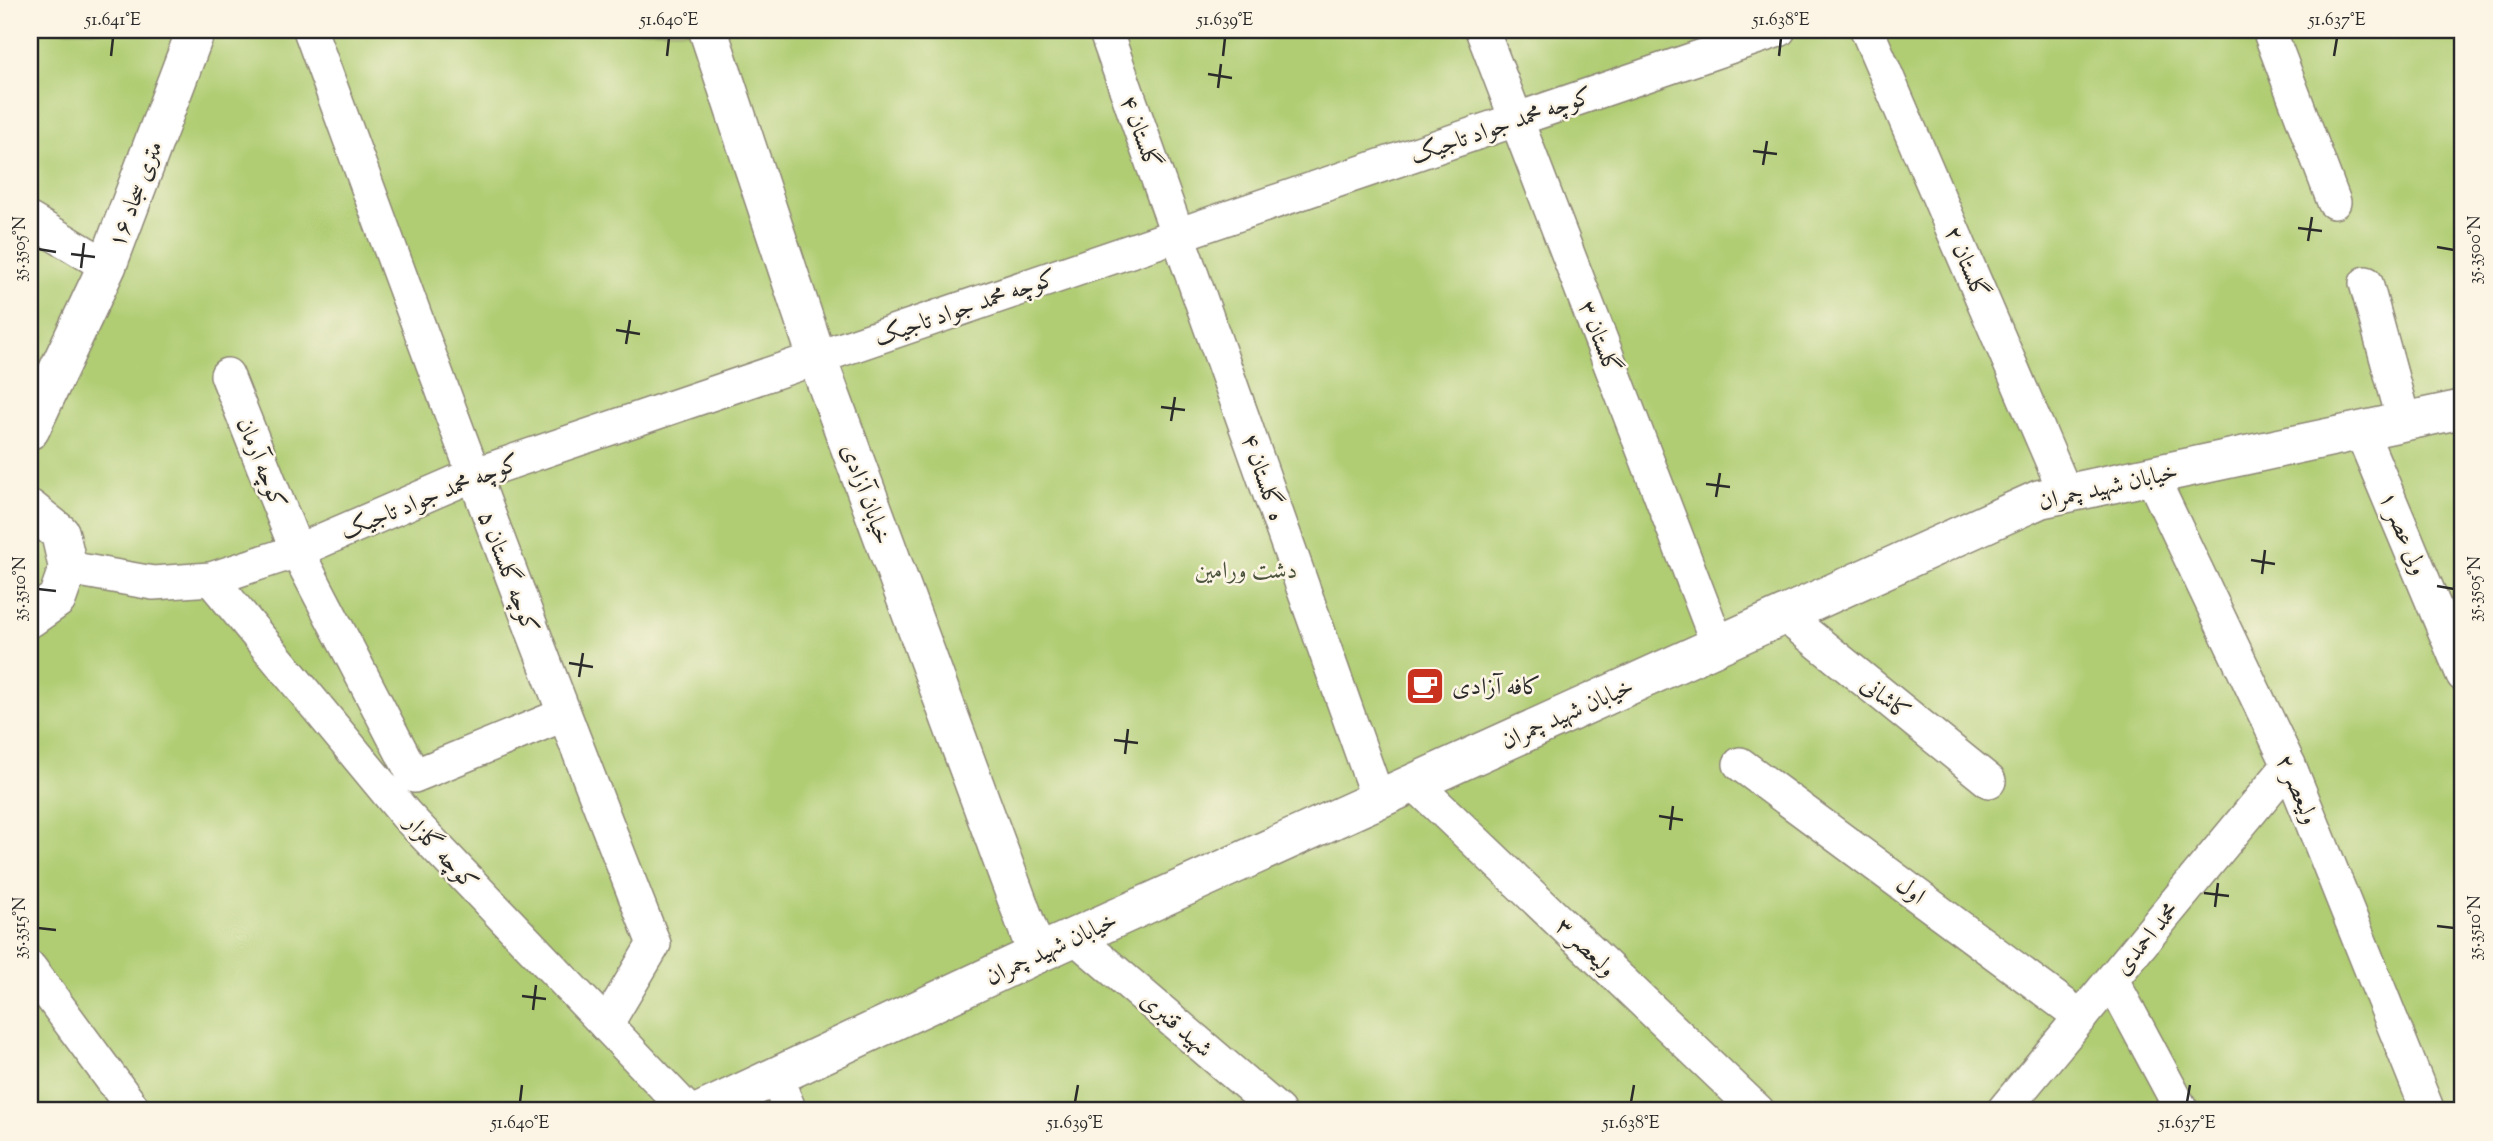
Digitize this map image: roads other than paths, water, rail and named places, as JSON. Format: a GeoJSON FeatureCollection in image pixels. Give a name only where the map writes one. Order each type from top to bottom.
{"type":"FeatureCollection","features":[{"type":"Feature","properties":{"kind":"main road","name":"خیابان آزادی"},"geometry":{"type":"LineString","coordinates":[[708,30],[817,358],[1037,954]]}},
{"type":"Feature","properties":{"kind":"main road","name":"۱۶ متری سجاد"},"geometry":{"type":"LineString","coordinates":[[30,430],[107,266],[190,32]]}},
{"type":"Feature","properties":{"kind":"main road","name":"خیابان شهید چمران"},"geometry":{"type":"LineString","coordinates":[[702,1111],[1037,954],[2040,499],[2463,409]]}},
{"type":"Feature","properties":{"kind":"main road"},"geometry":{"type":"LineString","coordinates":[[30,509],[60,533],[68,568],[57,598],[30,618]]}},
{"type":"Feature","properties":{"kind":"street","name":"کوچه گلستان ۵"},"geometry":{"type":"LineString","coordinates":[[310,30],[473,475],[654,944],[606,1025]]}},
{"type":"Feature","properties":{"kind":"street","name":"گلستان ۴"},"geometry":{"type":"LineString","coordinates":[[1105,30],[1178,234]]}},
{"type":"Feature","properties":{"kind":"street","name":"گلستان ۳"},"geometry":{"type":"LineString","coordinates":[[1482,30],[1718,645]]}},
{"type":"Feature","properties":{"kind":"street","name":"کوچه محمد جواد تاجیک"},"geometry":{"type":"LineString","coordinates":[[68,568],[153,583],[211,579],[298,551],[473,475],[1779,30]]}},
{"type":"Feature","properties":{"kind":"street","name":"گلستان ۲"},"geometry":{"type":"LineString","coordinates":[[1867,30],[2066,494]]}},
{"type":"Feature","properties":{"kind":"street"},"geometry":{"type":"LineString","coordinates":[[2269,30],[2334,202]]}},
{"type":"Feature","properties":{"kind":"street"},"geometry":{"type":"LineString","coordinates":[[30,220],[107,266]]}},
{"type":"Feature","properties":{"kind":"street","name":"ه گلستان ۴"},"geometry":{"type":"LineString","coordinates":[[1178,234],[1378,799]]}},
{"type":"Feature","properties":{"kind":"street"},"geometry":{"type":"LineString","coordinates":[[2366,283],[2404,422]]}},
{"type":"Feature","properties":{"kind":"street","name":"کوچه آرمان"},"geometry":{"type":"LineString","coordinates":[[227,375],[298,551],[414,776],[564,715]]}},
{"type":"Feature","properties":{"kind":"street","name":"ولی عصر ۱"},"geometry":{"type":"LineString","coordinates":[[2361,430],[2463,675]]}},
{"type":"Feature","properties":{"kind":"street","name":"ولیعصر ۲"},"geometry":{"type":"LineString","coordinates":[[2151,475],[2289,765],[2428,1111]]}},
{"type":"Feature","properties":{"kind":"street","name":"کوچه گلزار"},"geometry":{"type":"LineString","coordinates":[[211,579],[405,814],[688,1111]]}},
{"type":"Feature","properties":{"kind":"street","name":"کاشانی"},"geometry":{"type":"LineString","coordinates":[[1784,615],[1989,781]]}},
{"type":"Feature","properties":{"kind":"street","name":"اول"},"geometry":{"type":"LineString","coordinates":[[1740,764],[2081,1017]]}},
{"type":"Feature","properties":{"kind":"street","name":"محمد احمدی"},"geometry":{"type":"LineString","coordinates":[[2003,1111],[2289,765]]}},
{"type":"Feature","properties":{"kind":"street","name":"ولیعصر ۳"},"geometry":{"type":"LineString","coordinates":[[1414,783],[1758,1111]]}},
{"type":"Feature","properties":{"kind":"street","name":"شهید قنبری"},"geometry":{"type":"LineString","coordinates":[[1075,937],[1278,1111]]}},
{"type":"Feature","properties":{"kind":"street"},"geometry":{"type":"LineString","coordinates":[[30,968],[135,1111]]}},
{"type":"Feature","properties":{"kind":"street"},"geometry":{"type":"LineString","coordinates":[[2112,980],[2182,1111]]}},
{"type":"Feature","properties":{"kind":"street"},"geometry":{"type":"LineString","coordinates":[[776,1077],[790,1111]]}},
{"type":"Feature","properties":{"kind":"place","name":"کافه آزادی"},"geometry":{"type":"Point","coordinates":[1425,686]}},
{"type":"Feature","properties":{"kind":"park label","name":"دشت ورامین"},"geometry":{"type":"Point","coordinates":[1246,570]}}]}
